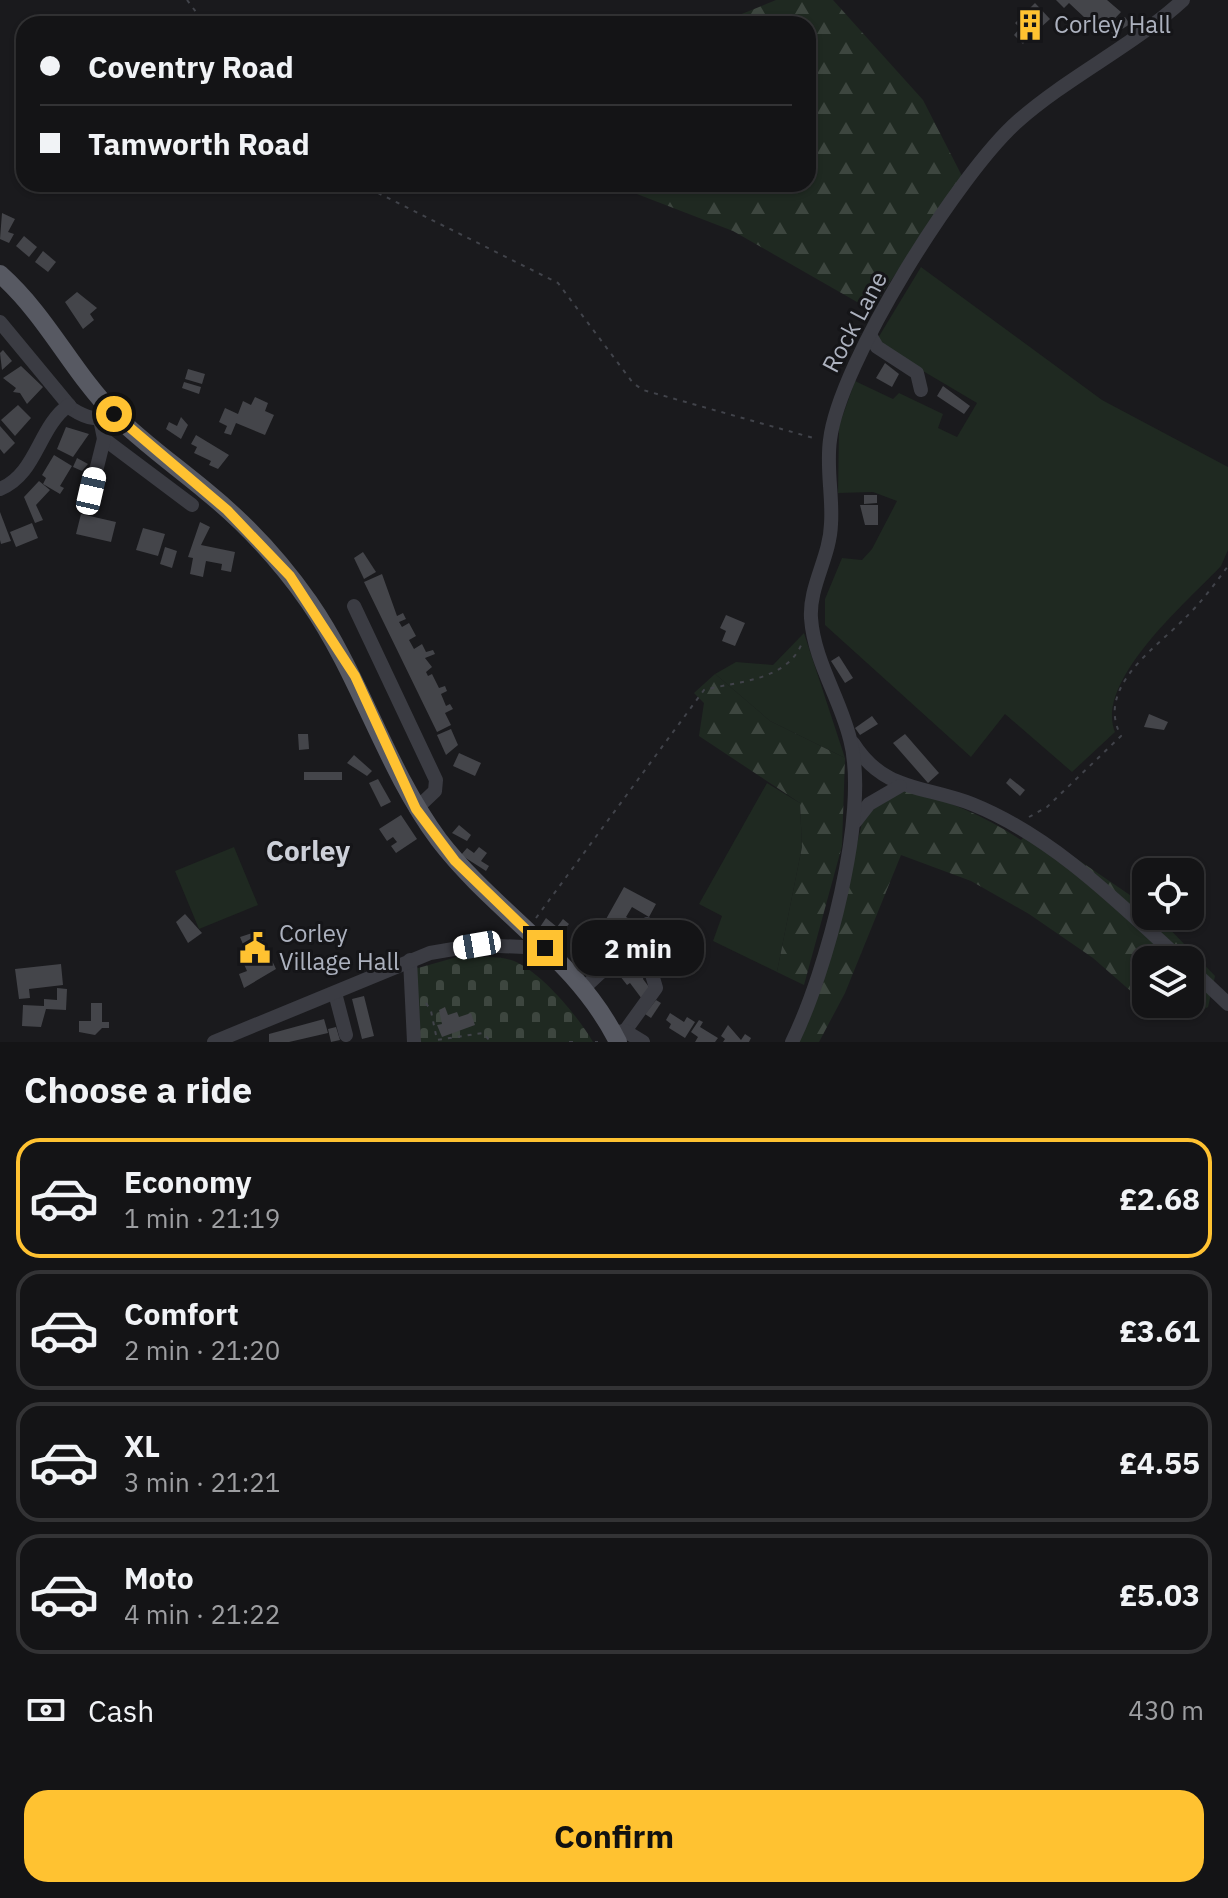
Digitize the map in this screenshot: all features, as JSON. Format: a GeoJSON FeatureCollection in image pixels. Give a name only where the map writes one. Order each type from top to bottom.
{"type":"FeatureCollection","features":[{"type":"Feature","properties":{"kind":"main road"},"geometry":{"type":"LineString","coordinates":[[0,274],[44,319],[107,416],[227,510],[290,576],[355,676],[416,809],[455,861],[584,988],[610,1038]]}},
{"type":"Feature","properties":{"kind":"street","name":"Rock Lane"},"geometry":{"type":"LineString","coordinates":[[792,1042],[806,1013],[825,955],[855,822],[857,797],[850,739],[814,634],[812,597],[828,550],[831,523],[830,440],[851,369],[924,244],[964,186],[1015,124],[1174,3]]}},
{"type":"Feature","properties":{"kind":"street"},"geometry":{"type":"LineString","coordinates":[[0,322],[69,405],[85,417],[107,416],[91,491]]}},
{"type":"Feature","properties":{"kind":"street"},"geometry":{"type":"LineString","coordinates":[[870,335],[877,347],[917,373],[921,390]]}},
{"type":"Feature","properties":{"kind":"street"},"geometry":{"type":"LineString","coordinates":[[0,489],[26,469],[58,413],[69,405]]}},
{"type":"Feature","properties":{"kind":"street"},"geometry":{"type":"LineString","coordinates":[[104,439],[192,505]]}},
{"type":"Feature","properties":{"kind":"street"},"geometry":{"type":"LineString","coordinates":[[354,606],[436,780],[435,791],[416,809]]}},
{"type":"Feature","properties":{"kind":"street"},"geometry":{"type":"LineString","coordinates":[[850,739],[865,761],[900,786],[941,792],[976,806],[1016,828],[1080,871],[1165,946]]}},
{"type":"Feature","properties":{"kind":"street"},"geometry":{"type":"LineString","coordinates":[[855,822],[869,804],[900,786]]}},
{"type":"Feature","properties":{"kind":"street"},"geometry":{"type":"LineString","coordinates":[[584,988],[600,973],[627,958],[647,924]]}},
{"type":"Feature","properties":{"kind":"street"},"geometry":{"type":"LineString","coordinates":[[214,1042],[410,960],[505,940],[523,928]]}},
{"type":"Feature","properties":{"kind":"street"},"geometry":{"type":"LineString","coordinates":[[477,945],[545,948]]}},
{"type":"Feature","properties":{"kind":"street"},"geometry":{"type":"LineString","coordinates":[[410,960],[414,1042]]}},
{"type":"Feature","properties":{"kind":"street"},"geometry":{"type":"LineString","coordinates":[[610,1038],[656,988],[651,971]]}},
{"type":"Feature","properties":{"kind":"street"},"geometry":{"type":"LineString","coordinates":[[1204,981],[1228,1004]]}},
{"type":"Feature","properties":{"kind":"street"},"geometry":{"type":"LineString","coordinates":[[335,993],[346,1035]]}},
{"type":"Feature","properties":{"kind":"street"},"geometry":{"type":"LineString","coordinates":[[610,1038],[643,1042]]}},
{"type":"Feature","properties":{"kind":"path"},"geometry":{"type":"LineString","coordinates":[[376,192],[558,283],[633,383],[643,390],[798,435],[830,440]]}},
{"type":"Feature","properties":{"kind":"path"},"geometry":{"type":"LineString","coordinates":[[1016,828],[1047,807],[1121,736],[1116,713],[1131,668],[1186,618],[1228,566]]}},
{"type":"Feature","properties":{"kind":"path"},"geometry":{"type":"LineString","coordinates":[[523,928],[704,690],[775,674],[798,652],[803,639],[814,634]]}},
{"type":"Feature","properties":{"kind":"path"},"geometry":{"type":"LineString","coordinates":[[420,1000],[431,1011],[437,1040],[483,1033],[491,1042]]}},
{"type":"Feature","properties":{"kind":"path"},"geometry":{"type":"LineString","coordinates":[[569,1042],[577,1042]]}},
{"type":"Feature","properties":{"kind":"green space"},"geometry":{"type":"Polygon","coordinates":[[[776,0],[833,0],[923,100],[962,176],[871,310],[733,231],[632,192],[816,192],[816,16],[737,16],[776,0]]]}},
{"type":"Feature","properties":{"kind":"green space"},"geometry":{"type":"Polygon","coordinates":[[[921,267],[1102,400],[1228,467],[1228,550],[1221,566],[1168,620],[1131,666],[1118,689],[1112,712],[1115,732],[1072,772],[1005,714],[971,757],[825,625],[825,599],[842,558],[862,560],[872,549],[897,501],[873,492],[838,493],[839,426],[855,381],[893,399],[899,393],[943,414],[938,428],[957,437],[977,403],[879,345],[878,338],[921,267]]]}},
{"type":"Feature","properties":{"kind":"green space"},"geometry":{"type":"Polygon","coordinates":[[[804,633],[845,758],[770,721],[715,674],[736,662],[773,665],[804,633]]]}},
{"type":"Feature","properties":{"kind":"green space"},"geometry":{"type":"Polygon","coordinates":[[[715,674],[770,721],[845,758],[842,846],[804,985],[777,972],[802,847],[800,803],[699,736],[704,703],[694,693],[715,674]]]}},
{"type":"Feature","properties":{"kind":"green space"},"geometry":{"type":"Polygon","coordinates":[[[767,783],[800,803],[802,847],[777,972],[713,941],[722,916],[699,904],[767,783]]]}},
{"type":"Feature","properties":{"kind":"green space"},"geometry":{"type":"Polygon","coordinates":[[[905,789],[965,810],[1021,840],[1033,829],[1132,896],[1132,930],[1171,930],[1186,946],[1132,946],[1132,992],[1093,958],[1029,914],[971,881],[901,855],[845,993],[819,1042],[798,1042],[812,1013],[830,954],[863,819],[879,804],[905,789]]]}},
{"type":"Feature","properties":{"kind":"green space"},"geometry":{"type":"Polygon","coordinates":[[[234,847],[258,905],[199,929],[175,871],[234,847]]]}},
{"type":"Feature","properties":{"kind":"green space"},"geometry":{"type":"Polygon","coordinates":[[[457,957],[501,958],[525,967],[558,996],[593,1042],[415,1042],[404,972],[457,957]]]}},
{"type":"Feature","properties":{"kind":"green space"},"geometry":{"type":"Polygon","coordinates":[[[1204,965],[1215,976],[1208,1007],[1204,1009],[1204,965]]]}},
{"type":"Feature","properties":{"kind":"building"},"geometry":{"type":"Polygon","coordinates":[[[1056,0],[1107,0],[1121,12],[1101,33],[1069,3],[1064,8],[1056,0]]]}},
{"type":"Feature","properties":{"kind":"building","name":"Corley Hall"},"geometry":{"type":"Polygon","coordinates":[[[1035,3],[1050,19],[1038,30],[1035,27],[1023,44],[1014,35],[1020,28],[1015,23],[1035,3]]]}},
{"type":"Feature","properties":{"kind":"building"},"geometry":{"type":"Polygon","coordinates":[[[1125,17],[1130,24],[1113,35],[1109,28],[1125,17]]]}},
{"type":"Feature","properties":{"kind":"building"},"geometry":{"type":"Polygon","coordinates":[[[2,213],[15,219],[8,232],[14,234],[9,243],[0,239],[2,213]]]}},
{"type":"Feature","properties":{"kind":"building"},"geometry":{"type":"Polygon","coordinates":[[[24,236],[37,247],[29,257],[16,246],[24,236]]]}},
{"type":"Feature","properties":{"kind":"building"},"geometry":{"type":"Polygon","coordinates":[[[43,251],[56,262],[48,272],[35,262],[43,251]]]}},
{"type":"Feature","properties":{"kind":"building"},"geometry":{"type":"Polygon","coordinates":[[[77,292],[97,308],[90,314],[94,320],[83,329],[65,302],[77,292]]]}},
{"type":"Feature","properties":{"kind":"building"},"geometry":{"type":"Polygon","coordinates":[[[3,350],[12,361],[2,370],[0,353],[3,350]]]}},
{"type":"Feature","properties":{"kind":"building"},"geometry":{"type":"Polygon","coordinates":[[[885,363],[899,374],[892,387],[876,378],[885,363]]]}},
{"type":"Feature","properties":{"kind":"building"},"geometry":{"type":"Polygon","coordinates":[[[21,366],[43,387],[27,404],[20,393],[13,392],[16,388],[3,378],[21,366]]]}},
{"type":"Feature","properties":{"kind":"building"},"geometry":{"type":"Polygon","coordinates":[[[188,369],[205,374],[202,384],[185,379],[188,369]]]}},
{"type":"Feature","properties":{"kind":"building"},"geometry":{"type":"Polygon","coordinates":[[[184,382],[201,387],[199,394],[182,388],[184,382]]]}},
{"type":"Feature","properties":{"kind":"building"},"geometry":{"type":"Polygon","coordinates":[[[943,386],[970,406],[964,414],[937,396],[943,386]]]}},
{"type":"Feature","properties":{"kind":"building"},"geometry":{"type":"Polygon","coordinates":[[[255,397],[268,403],[265,411],[274,415],[265,435],[236,423],[231,435],[224,433],[227,426],[219,422],[225,408],[238,414],[243,401],[251,405],[255,397]]]}},
{"type":"Feature","properties":{"kind":"building"},"geometry":{"type":"Polygon","coordinates":[[[18,405],[31,418],[15,436],[1,420],[18,405]]]}},
{"type":"Feature","properties":{"kind":"building"},"geometry":{"type":"Polygon","coordinates":[[[181,417],[188,425],[181,439],[166,429],[169,422],[177,426],[181,417]]]}},
{"type":"Feature","properties":{"kind":"building"},"geometry":{"type":"Polygon","coordinates":[[[0,426],[15,443],[4,454],[0,449],[0,426]]]}},
{"type":"Feature","properties":{"kind":"building"},"geometry":{"type":"Polygon","coordinates":[[[66,427],[89,434],[73,457],[57,449],[66,427]]]}},
{"type":"Feature","properties":{"kind":"building"},"geometry":{"type":"Polygon","coordinates":[[[196,435],[229,455],[218,469],[209,465],[211,461],[194,453],[197,447],[191,444],[196,435]]]}},
{"type":"Feature","properties":{"kind":"building"},"geometry":{"type":"Polygon","coordinates":[[[54,455],[72,466],[60,486],[64,488],[60,494],[43,484],[46,478],[42,475],[54,455]]]}},
{"type":"Feature","properties":{"kind":"building"},"geometry":{"type":"Polygon","coordinates":[[[77,458],[88,464],[82,471],[73,467],[77,458]]]}},
{"type":"Feature","properties":{"kind":"building"},"geometry":{"type":"Polygon","coordinates":[[[39,481],[50,490],[36,505],[43,520],[35,523],[24,497],[39,481]]]}},
{"type":"Feature","properties":{"kind":"building"},"geometry":{"type":"Polygon","coordinates":[[[864,495],[877,495],[877,503],[864,504],[864,495]]]}},
{"type":"Feature","properties":{"kind":"building"},"geometry":{"type":"Polygon","coordinates":[[[860,505],[878,505],[878,525],[865,525],[860,505]]]}},
{"type":"Feature","properties":{"kind":"building"},"geometry":{"type":"Polygon","coordinates":[[[0,512],[11,541],[1,544],[0,540],[0,512]]]}},
{"type":"Feature","properties":{"kind":"building"},"geometry":{"type":"Polygon","coordinates":[[[81,514],[116,522],[111,542],[76,534],[81,514]]]}},
{"type":"Feature","properties":{"kind":"building"},"geometry":{"type":"Polygon","coordinates":[[[200,522],[210,527],[201,545],[235,552],[231,572],[221,570],[222,564],[206,561],[203,577],[190,574],[193,558],[188,557],[200,522]]]}},
{"type":"Feature","properties":{"kind":"building"},"geometry":{"type":"Polygon","coordinates":[[[32,523],[38,538],[16,547],[10,532],[32,523]]]}},
{"type":"Feature","properties":{"kind":"building"},"geometry":{"type":"Polygon","coordinates":[[[143,528],[165,534],[158,556],[136,550],[143,528]]]}},
{"type":"Feature","properties":{"kind":"building"},"geometry":{"type":"Polygon","coordinates":[[[165,547],[177,551],[172,568],[160,564],[165,547]]]}},
{"type":"Feature","properties":{"kind":"building"},"geometry":{"type":"Polygon","coordinates":[[[363,552],[376,572],[364,579],[354,558],[363,552]]]}},
{"type":"Feature","properties":{"kind":"building"},"geometry":{"type":"Polygon","coordinates":[[[382,574],[397,616],[403,613],[406,619],[399,622],[402,627],[409,623],[416,636],[409,640],[414,649],[422,644],[426,652],[433,650],[435,654],[425,658],[432,667],[426,672],[428,676],[432,674],[439,688],[445,686],[447,691],[441,694],[446,706],[450,704],[453,709],[445,713],[451,725],[437,732],[364,582],[382,574]]]}},
{"type":"Feature","properties":{"kind":"building"},"geometry":{"type":"Polygon","coordinates":[[[726,615],[745,623],[735,646],[722,641],[726,631],[720,628],[726,615]]]}},
{"type":"Feature","properties":{"kind":"building"},"geometry":{"type":"Polygon","coordinates":[[[839,656],[853,678],[845,683],[831,661],[839,656]]]}},
{"type":"Feature","properties":{"kind":"building"},"geometry":{"type":"Polygon","coordinates":[[[1149,714],[1168,722],[1164,730],[1144,727],[1149,714]]]}},
{"type":"Feature","properties":{"kind":"building"},"geometry":{"type":"Polygon","coordinates":[[[872,716],[878,724],[860,735],[855,728],[872,716]]]}},
{"type":"Feature","properties":{"kind":"building"},"geometry":{"type":"Polygon","coordinates":[[[451,729],[458,745],[446,755],[437,735],[451,729]]]}},
{"type":"Feature","properties":{"kind":"building"},"geometry":{"type":"Polygon","coordinates":[[[298,734],[308,734],[309,749],[299,750],[298,734]]]}},
{"type":"Feature","properties":{"kind":"building"},"geometry":{"type":"Polygon","coordinates":[[[905,734],[939,773],[928,783],[893,743],[905,734]]]}},
{"type":"Feature","properties":{"kind":"building"},"geometry":{"type":"Polygon","coordinates":[[[459,753],[481,763],[475,776],[453,766],[459,753]]]}},
{"type":"Feature","properties":{"kind":"building"},"geometry":{"type":"Polygon","coordinates":[[[354,755],[372,771],[367,776],[347,763],[354,755]]]}},
{"type":"Feature","properties":{"kind":"building"},"geometry":{"type":"Polygon","coordinates":[[[304,772],[342,772],[342,780],[304,780],[304,772]]]}},
{"type":"Feature","properties":{"kind":"building"},"geometry":{"type":"Polygon","coordinates":[[[1010,778],[1025,790],[1020,796],[1006,783],[1010,778]]]}},
{"type":"Feature","properties":{"kind":"building"},"geometry":{"type":"Polygon","coordinates":[[[378,779],[391,802],[381,807],[369,783],[378,779]]]}},
{"type":"Feature","properties":{"kind":"building"},"geometry":{"type":"Polygon","coordinates":[[[401,815],[417,839],[396,853],[391,846],[397,842],[393,837],[387,841],[379,829],[401,815]]]}},
{"type":"Feature","properties":{"kind":"building"},"geometry":{"type":"Polygon","coordinates":[[[459,825],[471,835],[467,841],[452,833],[459,825]]]}},
{"type":"Feature","properties":{"kind":"building"},"geometry":{"type":"Polygon","coordinates":[[[479,847],[487,853],[481,861],[489,866],[486,871],[461,855],[467,848],[474,853],[479,847]]]}},
{"type":"Feature","properties":{"kind":"building"},"geometry":{"type":"Polygon","coordinates":[[[624,887],[656,904],[649,917],[632,907],[626,917],[642,926],[621,958],[611,951],[608,956],[591,946],[624,887]]]}},
{"type":"Feature","properties":{"kind":"building"},"geometry":{"type":"Polygon","coordinates":[[[185,914],[202,933],[188,943],[176,922],[185,914]]]}},
{"type":"Feature","properties":{"kind":"building"},"geometry":{"type":"Polygon","coordinates":[[[546,918],[557,927],[563,919],[569,924],[556,940],[540,927],[546,918]]]}},
{"type":"Feature","properties":{"kind":"building"},"geometry":{"type":"Polygon","coordinates":[[[593,926],[598,930],[579,955],[574,951],[593,926]]]}},
{"type":"Feature","properties":{"kind":"building","name":"Corley Village Hall"},"geometry":{"type":"Polygon","coordinates":[[[258,931],[276,969],[244,988],[239,974],[247,971],[243,962],[249,959],[240,937],[258,931]]]}},
{"type":"Feature","properties":{"kind":"building"},"geometry":{"type":"Polygon","coordinates":[[[639,963],[645,971],[643,979],[652,991],[642,999],[620,976],[639,963]]]}},
{"type":"Feature","properties":{"kind":"building"},"geometry":{"type":"Polygon","coordinates":[[[61,964],[63,985],[29,989],[30,998],[19,999],[15,969],[61,964]]]}},
{"type":"Feature","properties":{"kind":"building"},"geometry":{"type":"Polygon","coordinates":[[[57,988],[67,989],[66,1010],[46,1009],[41,1027],[22,1026],[23,1005],[44,1006],[44,999],[57,1000],[57,988]]]}},
{"type":"Feature","properties":{"kind":"building"},"geometry":{"type":"Polygon","coordinates":[[[364,996],[374,1036],[362,1039],[352,999],[364,996]]]}},
{"type":"Feature","properties":{"kind":"building"},"geometry":{"type":"Polygon","coordinates":[[[656,1000],[661,1003],[651,1018],[645,1014],[656,1000]]]}},
{"type":"Feature","properties":{"kind":"building"},"geometry":{"type":"Polygon","coordinates":[[[91,1003],[102,1003],[102,1022],[109,1022],[109,1028],[102,1028],[95,1035],[79,1032],[79,1021],[91,1021],[91,1003]]]}},
{"type":"Feature","properties":{"kind":"building"},"geometry":{"type":"Polygon","coordinates":[[[445,1007],[448,1015],[457,1012],[459,1017],[471,1013],[475,1025],[442,1037],[437,1025],[442,1024],[439,1010],[445,1007]]]}},
{"type":"Feature","properties":{"kind":"building"},"geometry":{"type":"Polygon","coordinates":[[[670,1013],[684,1022],[687,1017],[695,1022],[685,1038],[669,1028],[671,1024],[666,1020],[670,1013]]]}},
{"type":"Feature","properties":{"kind":"building"},"geometry":{"type":"Polygon","coordinates":[[[324,1019],[328,1033],[289,1042],[269,1042],[269,1034],[324,1019]]]}},
{"type":"Feature","properties":{"kind":"building"},"geometry":{"type":"Polygon","coordinates":[[[699,1020],[703,1022],[700,1027],[718,1038],[715,1042],[695,1042],[698,1037],[691,1032],[699,1020]]]}},
{"type":"Feature","properties":{"kind":"building"},"geometry":{"type":"Polygon","coordinates":[[[728,1025],[741,1040],[745,1034],[751,1038],[749,1042],[723,1042],[725,1039],[721,1036],[728,1025]]]}},
{"type":"Feature","properties":{"kind":"building"},"geometry":{"type":"Polygon","coordinates":[[[336,1027],[340,1040],[331,1042],[328,1029],[336,1027]]]}},
{"type":"Feature","properties":{"kind":"place","name":"Corley Hall"},"geometry":{"type":"Point","coordinates":[1030,25]}},
{"type":"Feature","properties":{"kind":"place","name":"Corley Village Hall"},"geometry":{"type":"Point","coordinates":[255,948]}},
{"type":"Feature","properties":{"kind":"district","name":"Corley"},"geometry":{"type":"Point","coordinates":[308,851]}},
{"type":"Feature","properties":{"kind":"route"},"geometry":{"type":"LineString","coordinates":[[114,414],[227,510],[290,576],[355,676],[416,809],[455,861],[545,948]]}}]}
